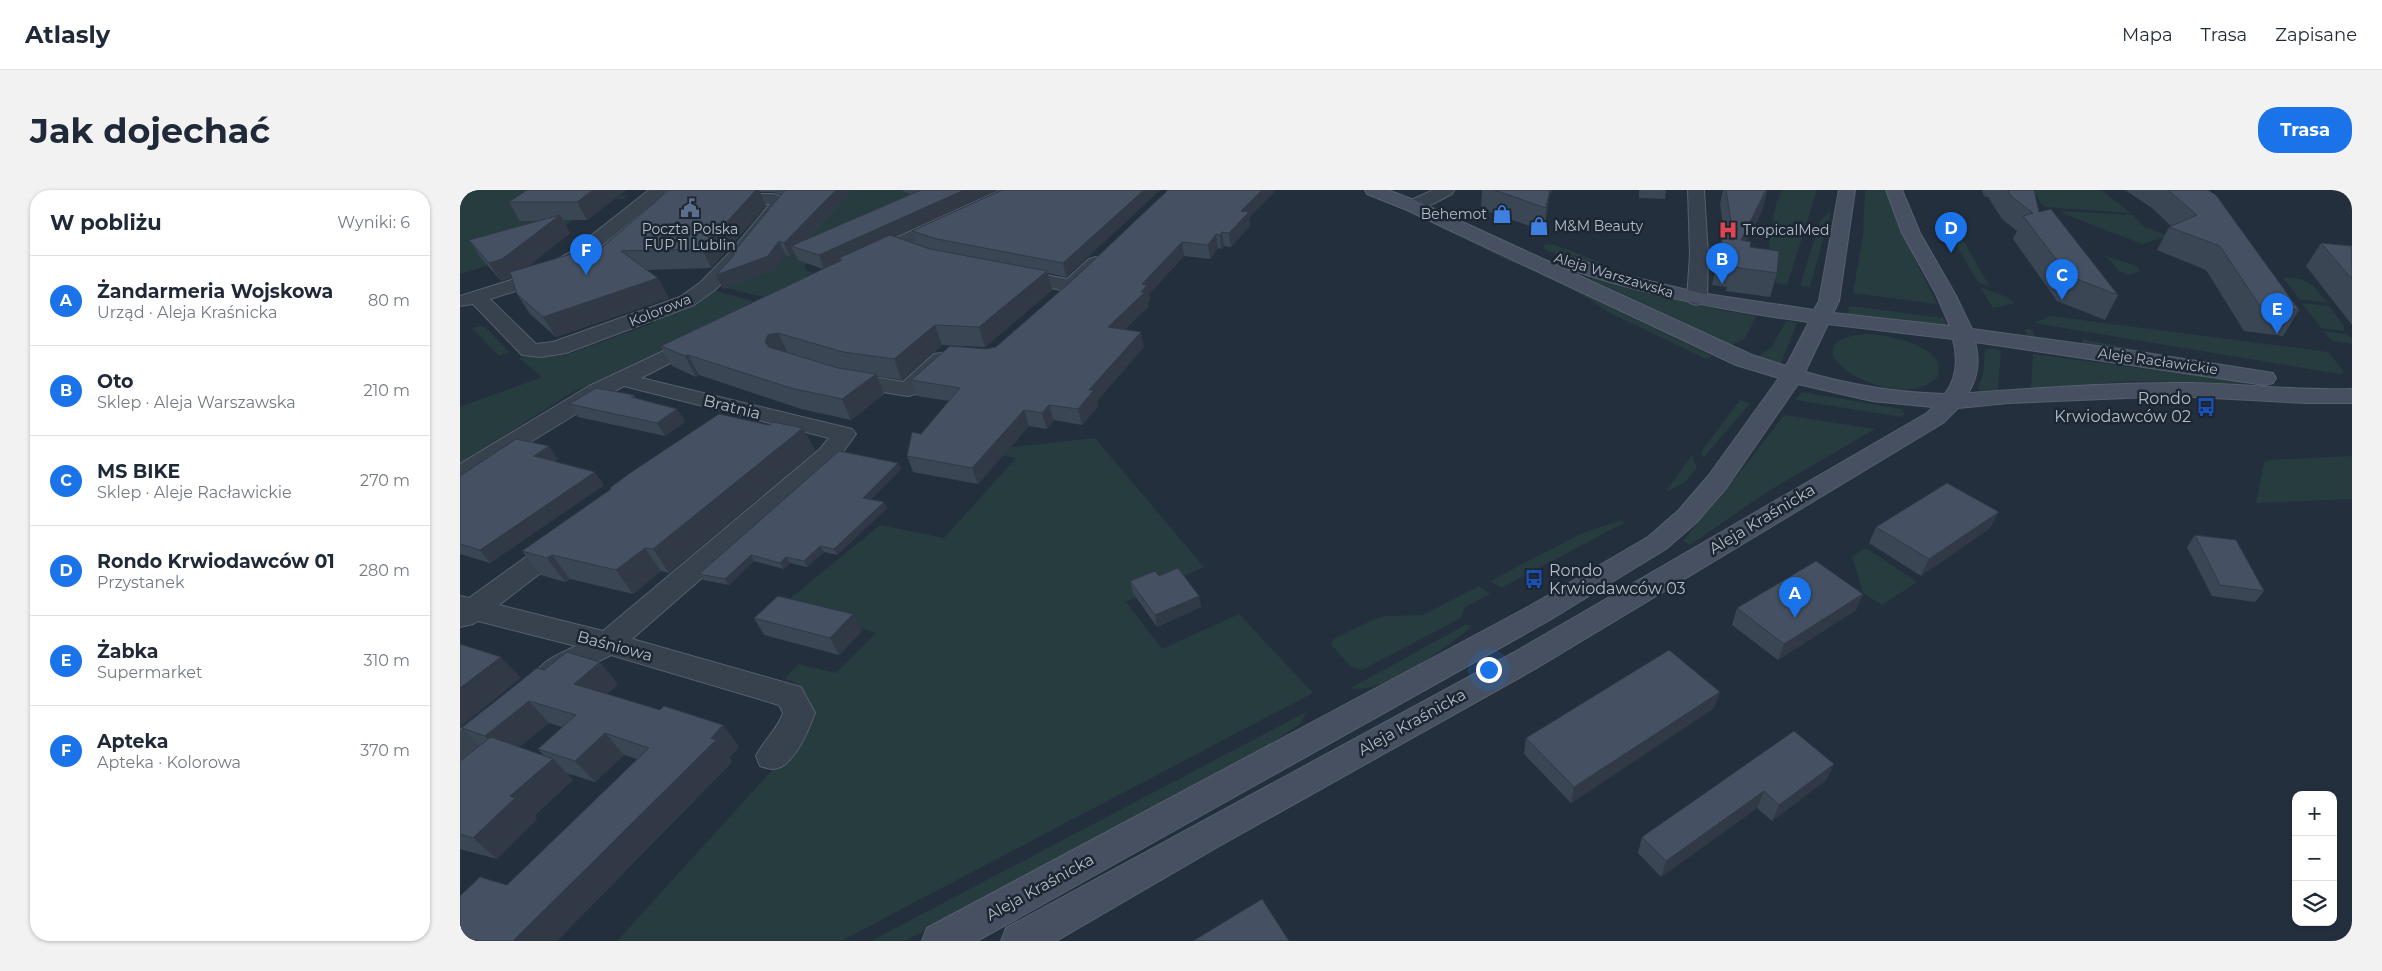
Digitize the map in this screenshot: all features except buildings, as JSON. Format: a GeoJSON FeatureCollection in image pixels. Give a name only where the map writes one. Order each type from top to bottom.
{"type":"FeatureCollection","features":[{"type":"Feature","properties":{"kind":"main road","name":"Aleja Warszawska"},"geometry":{"type":"LineString","coordinates":[[1373,190],[1413,206],[1744,360],[1792,376],[1871,394],[1952,401]]}},
{"type":"Feature","properties":{"kind":"main road","name":"Aleja Kraśnicka"},"geometry":{"type":"LineString","coordinates":[[941,941],[1520,623],[1641,555],[1676,528],[1701,502],[1792,376],[1822,318],[1829,301],[1847,190]]}},
{"type":"Feature","properties":{"kind":"main road","name":"Aleja Kraśnicka"},"geometry":{"type":"LineString","coordinates":[[1020,941],[1209,834],[1524,661],[1935,418],[1952,401],[1966,375],[1967,359],[1959,318],[1912,234],[1894,190]]}},
{"type":"Feature","properties":{"kind":"main road","name":"Aleja Warszawska"},"geometry":{"type":"LineString","coordinates":[[1413,206],[1451,217],[1582,268],[1638,285],[1697,299],[1766,311],[1962,335]]}},
{"type":"Feature","properties":{"kind":"main road","name":"Aleje Racławickie"},"geometry":{"type":"LineString","coordinates":[[1962,335],[2178,363],[2311,385],[2352,395]]}},
{"type":"Feature","properties":{"kind":"main road","name":"Aleje Racławickie"},"geometry":{"type":"LineString","coordinates":[[1952,401],[2170,390],[2241,391],[2320,398],[2352,395]]}},
{"type":"Feature","properties":{"kind":"street"},"geometry":{"type":"LineString","coordinates":[[853,265],[1015,190]]}},
{"type":"Feature","properties":{"kind":"street"},"geometry":{"type":"LineString","coordinates":[[1413,206],[1446,190]]}},
{"type":"Feature","properties":{"kind":"street"},"geometry":{"type":"LineString","coordinates":[[1696,190],[1699,254],[1697,299]]}},
{"type":"Feature","properties":{"kind":"street","name":"Kolorowa"},"geometry":{"type":"LineString","coordinates":[[653,195],[773,199],[781,202],[739,254],[699,294],[687,301],[558,348],[541,351],[530,350],[468,300],[531,280],[576,257],[653,195]]}},
{"type":"Feature","properties":{"kind":"street"},"geometry":{"type":"LineString","coordinates":[[895,245],[922,255]]}},
{"type":"Feature","properties":{"kind":"street"},"geometry":{"type":"LineString","coordinates":[[1050,304],[1108,252]]}},
{"type":"Feature","properties":{"kind":"street"},"geometry":{"type":"LineString","coordinates":[[999,273],[1072,286]]}},
{"type":"Feature","properties":{"kind":"street"},"geometry":{"type":"LineString","coordinates":[[460,476],[566,409],[621,379],[716,332]]}},
{"type":"Feature","properties":{"kind":"street"},"geometry":{"type":"LineString","coordinates":[[822,372],[848,380],[908,389],[950,352],[958,353]]}},
{"type":"Feature","properties":{"kind":"street","name":"Bratnia"},"geometry":{"type":"LineString","coordinates":[[608,643],[671,592],[829,454],[844,434],[744,412],[621,379]]}},
{"type":"Feature","properties":{"kind":"street"},"geometry":{"type":"LineString","coordinates":[[721,428],[744,412]]}},
{"type":"Feature","properties":{"kind":"street"},"geometry":{"type":"LineString","coordinates":[[464,612],[580,530]]}},
{"type":"Feature","properties":{"kind":"street","name":"Baśniowa"},"geometry":{"type":"LineString","coordinates":[[464,612],[608,643],[790,696],[799,713],[792,733],[772,756]]}},
{"type":"Feature","properties":{"kind":"street"},"geometry":{"type":"LineString","coordinates":[[460,748],[558,668],[608,643]]}},
{"type":"Feature","properties":{"kind":"green space"},"geometry":{"type":"Polygon","coordinates":[[[460,190],[611,190],[605,196],[629,195],[624,199],[599,199],[533,252],[460,274],[460,190]]]}},
{"type":"Feature","properties":{"kind":"green space"},"geometry":{"type":"Polygon","coordinates":[[[806,190],[936,190],[858,219],[804,267],[807,271],[819,275],[771,299],[718,286],[737,279],[760,276],[786,255],[791,255],[806,190]]]}},
{"type":"Feature","properties":{"kind":"green space"},"geometry":{"type":"Polygon","coordinates":[[[1782,190],[1817,190],[1787,285],[1776,283],[1769,243],[1776,204],[1782,190]]]}},
{"type":"Feature","properties":{"kind":"green space"},"geometry":{"type":"Polygon","coordinates":[[[1865,190],[1885,190],[1904,237],[1937,304],[1853,293],[1863,235],[1865,190]]]}},
{"type":"Feature","properties":{"kind":"green space"},"geometry":{"type":"Polygon","coordinates":[[[2034,190],[2102,190],[2130,213],[2045,207],[2041,204],[2034,190]]]}},
{"type":"Feature","properties":{"kind":"green space"},"geometry":{"type":"Polygon","coordinates":[[[1400,208],[1531,269],[1509,261],[1400,208]]]}},
{"type":"Feature","properties":{"kind":"green space"},"geometry":{"type":"Polygon","coordinates":[[[1831,211],[1810,287],[1800,286],[1820,221],[1831,211]]]}},
{"type":"Feature","properties":{"kind":"green space"},"geometry":{"type":"Polygon","coordinates":[[[2063,211],[2133,215],[2144,227],[2169,236],[2142,244],[2062,213],[2063,211]]]}},
{"type":"Feature","properties":{"kind":"green space"},"geometry":{"type":"Polygon","coordinates":[[[1949,233],[1959,233],[1990,287],[1978,282],[1949,233]]]}},
{"type":"Feature","properties":{"kind":"green space"},"geometry":{"type":"Polygon","coordinates":[[[1548,244],[1599,262],[1600,269],[1545,250],[1544,245],[1548,244]]]}},
{"type":"Feature","properties":{"kind":"green space"},"geometry":{"type":"Polygon","coordinates":[[[2106,256],[2137,266],[2140,271],[2128,275],[2118,270],[2106,256]]]}},
{"type":"Feature","properties":{"kind":"green space"},"geometry":{"type":"Polygon","coordinates":[[[1594,277],[1720,310],[1756,316],[1745,339],[1732,345],[1591,279],[1594,277]]]}},
{"type":"Feature","properties":{"kind":"green space"},"geometry":{"type":"Polygon","coordinates":[[[2283,277],[2309,282],[2327,303],[2299,299],[2283,277]]]}},
{"type":"Feature","properties":{"kind":"green space"},"geometry":{"type":"Polygon","coordinates":[[[1551,279],[1712,356],[1706,359],[1610,313],[1591,300],[1551,279]]]}},
{"type":"Feature","properties":{"kind":"green space"},"geometry":{"type":"Polygon","coordinates":[[[1980,287],[2007,297],[2015,303],[1993,308],[1980,287]]]}},
{"type":"Feature","properties":{"kind":"green space"},"geometry":{"type":"Polygon","coordinates":[[[713,290],[762,304],[573,392],[460,463],[460,407],[542,377],[519,358],[558,351],[563,356],[654,323],[650,319],[713,290]]]}},
{"type":"Feature","properties":{"kind":"green space"},"geometry":{"type":"Polygon","coordinates":[[[2302,303],[2329,306],[2344,326],[2344,331],[2321,328],[2302,303]]]}},
{"type":"Feature","properties":{"kind":"green space"},"geometry":{"type":"Polygon","coordinates":[[[1849,306],[1944,318],[1947,326],[1851,315],[1848,313],[1849,306]]]}},
{"type":"Feature","properties":{"kind":"green space"},"geometry":{"type":"Polygon","coordinates":[[[2050,316],[2328,352],[2344,372],[2340,374],[2034,323],[2050,316]]]}},
{"type":"Feature","properties":{"kind":"green space"},"geometry":{"type":"Polygon","coordinates":[[[1786,321],[1797,323],[1781,363],[1776,364],[1758,356],[1771,348],[1786,321]]]}},
{"type":"Feature","properties":{"kind":"green space"},"geometry":{"type":"Polygon","coordinates":[[[485,327],[509,352],[499,356],[472,328],[485,327]]]}},
{"type":"Feature","properties":{"kind":"green space"},"geometry":{"type":"Polygon","coordinates":[[[2026,329],[2033,330],[2034,336],[2083,345],[2082,339],[2174,357],[2028,338],[2026,329]]]}},
{"type":"Feature","properties":{"kind":"green space"},"geometry":{"type":"Polygon","coordinates":[[[2323,331],[2347,334],[2352,338],[2352,344],[2332,341],[2323,331]]]}},
{"type":"Feature","properties":{"kind":"green space"},"geometry":{"type":"Polygon","coordinates":[[[1865,334],[1899,339],[1924,349],[1933,356],[1938,365],[1938,376],[1921,387],[1898,389],[1875,384],[1854,375],[1838,363],[1833,351],[1840,340],[1865,334]]]}},
{"type":"Feature","properties":{"kind":"green space"},"geometry":{"type":"Polygon","coordinates":[[[1989,348],[2001,350],[1998,390],[1981,391],[1978,388],[1983,375],[1985,350],[1989,348]]]}},
{"type":"Feature","properties":{"kind":"green space"},"geometry":{"type":"Polygon","coordinates":[[[2033,354],[2244,382],[2245,384],[2136,381],[2031,388],[2033,354]]]}},
{"type":"Feature","properties":{"kind":"green space"},"geometry":{"type":"Polygon","coordinates":[[[1802,392],[1901,409],[1905,414],[1901,417],[1795,400],[1802,392]]]}},
{"type":"Feature","properties":{"kind":"green space"},"geometry":{"type":"Polygon","coordinates":[[[1740,400],[1749,403],[1749,405],[1703,458],[1701,452],[1740,400]]]}},
{"type":"Feature","properties":{"kind":"green space"},"geometry":{"type":"Polygon","coordinates":[[[1784,415],[1875,429],[1767,492],[1690,545],[1683,541],[1734,480],[1784,415]]]}},
{"type":"Feature","properties":{"kind":"green space"},"geometry":{"type":"Polygon","coordinates":[[[1095,438],[1204,567],[1126,602],[1162,649],[1239,614],[1313,693],[841,941],[617,941],[776,766],[811,711],[807,694],[801,687],[785,679],[786,677],[799,664],[836,673],[876,633],[782,605],[880,525],[944,538],[1016,458],[978,451],[1095,438]]]}},
{"type":"Feature","properties":{"kind":"green space"},"geometry":{"type":"Polygon","coordinates":[[[1692,455],[1697,468],[1685,482],[1665,493],[1692,455]]]}},
{"type":"Feature","properties":{"kind":"green space"},"geometry":{"type":"Polygon","coordinates":[[[2352,456],[2352,499],[2256,503],[2264,463],[2269,460],[2352,456]]]}},
{"type":"Feature","properties":{"kind":"green space"},"geometry":{"type":"Polygon","coordinates":[[[1622,520],[1624,523],[1501,588],[1490,581],[1580,534],[1622,520]]]}},
{"type":"Feature","properties":{"kind":"green space"},"geometry":{"type":"Polygon","coordinates":[[[1866,548],[1917,582],[1882,605],[1863,593],[1852,556],[1866,548]]]}},
{"type":"Feature","properties":{"kind":"green space"},"geometry":{"type":"Polygon","coordinates":[[[1479,586],[1490,594],[1464,608],[1461,618],[1362,670],[1351,667],[1331,644],[1335,638],[1377,618],[1423,615],[1479,586]]]}},
{"type":"Feature","properties":{"kind":"green space"},"geometry":{"type":"Polygon","coordinates":[[[1465,625],[1473,625],[1432,656],[1397,677],[1364,688],[1351,688],[1465,625]]]}},
{"type":"Feature","properties":{"kind":"green space"},"geometry":{"type":"Polygon","coordinates":[[[1306,712],[1300,724],[1273,742],[926,930],[905,941],[871,941],[1306,712]]]}},
{"type":"Feature","properties":{"kind":"place","name":"Poczta Polska FUP 11 Lublin"},"geometry":{"type":"Point","coordinates":[690,208]}},
{"type":"Feature","properties":{"kind":"place","name":"Behemot"},"geometry":{"type":"Point","coordinates":[1502,214]}},
{"type":"Feature","properties":{"kind":"place","name":"M&M Beauty"},"geometry":{"type":"Point","coordinates":[1539,226]}},
{"type":"Feature","properties":{"kind":"place","name":"TropicalMed"},"geometry":{"type":"Point","coordinates":[1728,230]}},
{"type":"Feature","properties":{"kind":"place","name":"Rondo Krwiodawców 01"},"geometry":{"type":"Point","coordinates":[1951,253]}},
{"type":"Feature","properties":{"kind":"place","name":"Apteka"},"geometry":{"type":"Point","coordinates":[586,275]}},
{"type":"Feature","properties":{"kind":"place","name":"Oto"},"geometry":{"type":"Point","coordinates":[1722,284]}},
{"type":"Feature","properties":{"kind":"place","name":"MS BIKE"},"geometry":{"type":"Point","coordinates":[2062,300]}},
{"type":"Feature","properties":{"kind":"place","name":"Żabka"},"geometry":{"type":"Point","coordinates":[2277,334]}},
{"type":"Feature","properties":{"kind":"place","name":"Rondo Krwiodawców 02"},"geometry":{"type":"Point","coordinates":[2206,407]}},
{"type":"Feature","properties":{"kind":"place","name":"Rondo Krwiodawców 03"},"geometry":{"type":"Point","coordinates":[1534,579]}},
{"type":"Feature","properties":{"kind":"place","name":"Żandarmeria Wojskowa"},"geometry":{"type":"Point","coordinates":[1795,618]}}]}
